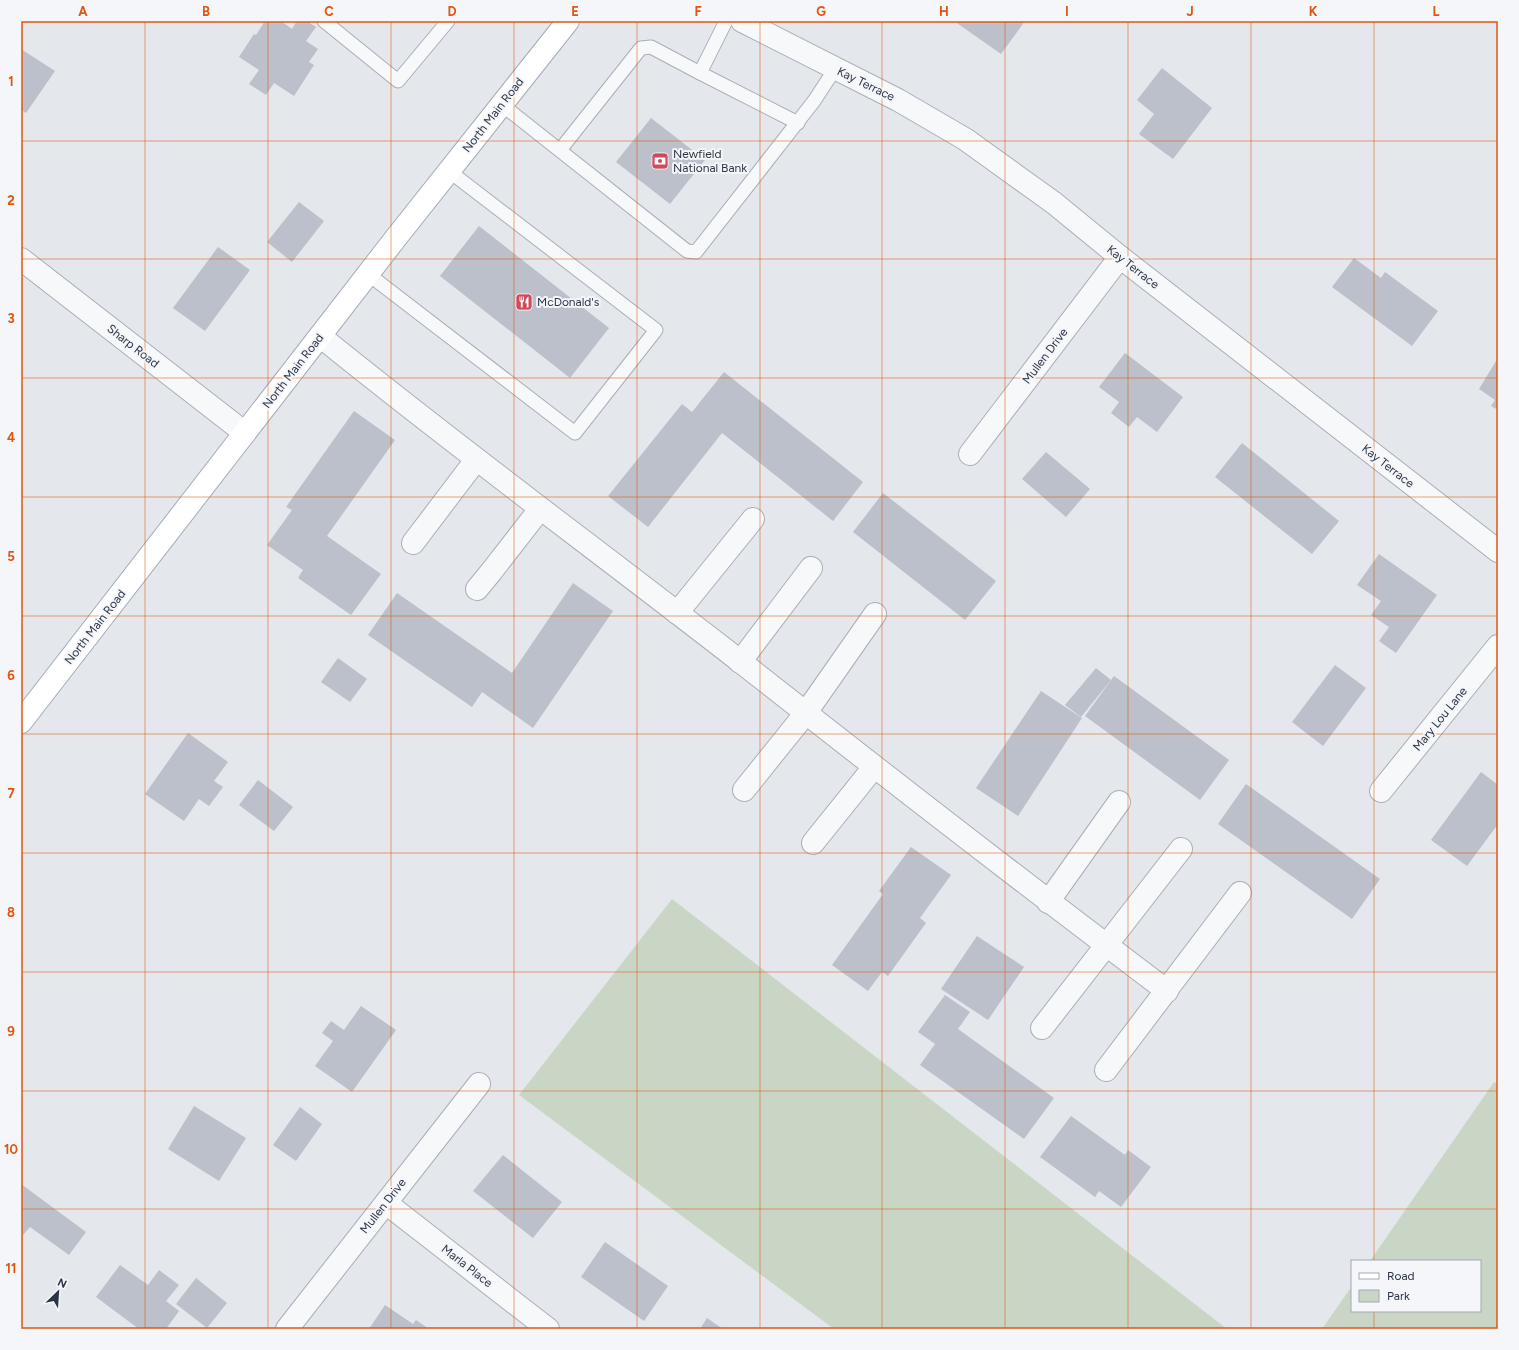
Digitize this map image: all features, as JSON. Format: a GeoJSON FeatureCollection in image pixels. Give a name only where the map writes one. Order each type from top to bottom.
{"type":"FeatureCollection","features":[{"type":"Feature","properties":{"kind":"main road","name":"North Main Road"},"geometry":{"type":"LineString","coordinates":[[21,722],[368,274],[568,21]]}},
{"type":"Feature","properties":{"kind":"street","name":"Kay Terrace"},"geometry":{"type":"LineString","coordinates":[[742,21],[898,100],[965,139],[1054,203],[1120,257],[1498,551]]}},
{"type":"Feature","properties":{"kind":"street","name":"Mullen Drive"},"geometry":{"type":"LineString","coordinates":[[970,454],[1120,257]]}},
{"type":"Feature","properties":{"kind":"street","name":"Sharp Road"},"geometry":{"type":"LineString","coordinates":[[21,259],[245,433]]}},
{"type":"Feature","properties":{"kind":"street"},"geometry":{"type":"LineString","coordinates":[[320,336],[476,460],[677,613],[874,768],[1048,902],[1167,991]]}},
{"type":"Feature","properties":{"kind":"street"},"geometry":{"type":"LineString","coordinates":[[413,543],[476,460]]}},
{"type":"Feature","properties":{"kind":"street"},"geometry":{"type":"LineString","coordinates":[[477,589],[540,509]]}},
{"type":"Feature","properties":{"kind":"street"},"geometry":{"type":"LineString","coordinates":[[677,613],[753,519]]}},
{"type":"Feature","properties":{"kind":"street"},"geometry":{"type":"LineString","coordinates":[[740,662],[811,568]]}},
{"type":"Feature","properties":{"kind":"street"},"geometry":{"type":"LineString","coordinates":[[744,790],[805,714],[874,614]]}},
{"type":"Feature","properties":{"kind":"street","name":"Mary Lou Lane"},"geometry":{"type":"LineString","coordinates":[[1381,792],[1498,646]]}},
{"type":"Feature","properties":{"kind":"street"},"geometry":{"type":"LineString","coordinates":[[813,843],[874,768]]}},
{"type":"Feature","properties":{"kind":"street"},"geometry":{"type":"LineString","coordinates":[[1048,902],[1119,802]]}},
{"type":"Feature","properties":{"kind":"street"},"geometry":{"type":"LineString","coordinates":[[1042,1028],[1181,849]]}},
{"type":"Feature","properties":{"kind":"street"},"geometry":{"type":"LineString","coordinates":[[1106,1070],[1240,893]]}},
{"type":"Feature","properties":{"kind":"street","name":"Mullen Drive"},"geometry":{"type":"LineString","coordinates":[[287,1329],[479,1084]]}},
{"type":"Feature","properties":{"kind":"street","name":"Marla Place"},"geometry":{"type":"LineString","coordinates":[[386,1203],[548,1329]]}},
{"type":"Feature","properties":{"kind":"lane"},"geometry":{"type":"LineString","coordinates":[[324,21],[398,81],[448,21]]}},
{"type":"Feature","properties":{"kind":"lane"},"geometry":{"type":"LineString","coordinates":[[700,72],[726,21]]}},
{"type":"Feature","properties":{"kind":"lane"},"geometry":{"type":"LineString","coordinates":[[560,150],[641,48],[651,47],[798,122]]}},
{"type":"Feature","properties":{"kind":"lane"},"geometry":{"type":"LineString","coordinates":[[502,104],[687,251],[696,252],[814,101],[835,69]]}},
{"type":"Feature","properties":{"kind":"lane"},"geometry":{"type":"LineString","coordinates":[[368,274],[575,433],[642,348],[656,330],[449,171]]}},
{"type":"Feature","properties":{"kind":"green space"},"geometry":{"type":"Polygon","coordinates":[[[672,899],[1227,1329],[834,1329],[519,1095],[672,899]]]}},
{"type":"Feature","properties":{"kind":"green space"},"geometry":{"type":"Polygon","coordinates":[[[1494,1082],[1498,1085],[1498,1329],[1322,1329],[1351,1287],[1351,1312],[1481,1312],[1481,1260],[1371,1260],[1494,1082]]]}},
{"type":"Feature","properties":{"kind":"building"},"geometry":{"type":"Polygon","coordinates":[[[265,21],[281,21],[292,29],[297,21],[307,21],[316,27],[306,41],[318,49],[309,62],[314,65],[294,96],[274,83],[266,95],[249,84],[259,70],[239,57],[254,34],[256,35],[265,21]]]}},
{"type":"Feature","properties":{"kind":"building"},"geometry":{"type":"Polygon","coordinates":[[[954,21],[1025,21],[1001,54],[954,21]]]}},
{"type":"Feature","properties":{"kind":"building"},"geometry":{"type":"Polygon","coordinates":[[[21,49],[55,71],[26,113],[21,110],[21,49]]]}},
{"type":"Feature","properties":{"kind":"building"},"geometry":{"type":"Polygon","coordinates":[[[1162,68],[1212,108],[1173,159],[1139,134],[1154,114],[1137,100],[1162,68]]]}},
{"type":"Feature","properties":{"kind":"building","name":"Newfield National Bank"},"geometry":{"type":"Polygon","coordinates":[[[651,118],[705,160],[670,204],[616,162],[651,118]]]}},
{"type":"Feature","properties":{"kind":"building"},"geometry":{"type":"Polygon","coordinates":[[[299,202],[324,221],[292,262],[267,242],[299,202]]]}},
{"type":"Feature","properties":{"kind":"building","name":"McDonald's"},"geometry":{"type":"Polygon","coordinates":[[[479,226],[609,328],[570,378],[440,276],[479,226]]]}},
{"type":"Feature","properties":{"kind":"building"},"geometry":{"type":"Polygon","coordinates":[[[218,247],[250,270],[205,331],[173,308],[218,247]]]}},
{"type":"Feature","properties":{"kind":"building"},"geometry":{"type":"Polygon","coordinates":[[[1354,258],[1381,278],[1385,272],[1438,311],[1412,346],[1332,287],[1354,258]]]}},
{"type":"Feature","properties":{"kind":"building"},"geometry":{"type":"Polygon","coordinates":[[[1125,353],[1183,397],[1157,432],[1137,417],[1129,427],[1111,413],[1119,402],[1099,387],[1125,353]]]}},
{"type":"Feature","properties":{"kind":"building"},"geometry":{"type":"Polygon","coordinates":[[[1496,361],[1498,363],[1498,410],[1491,406],[1495,400],[1479,389],[1496,361]]]}},
{"type":"Feature","properties":{"kind":"building"},"geometry":{"type":"Polygon","coordinates":[[[724,372],[863,482],[833,521],[722,433],[648,527],[608,496],[682,404],[692,412],[724,372]]]}},
{"type":"Feature","properties":{"kind":"building"},"geometry":{"type":"Polygon","coordinates":[[[354,411],[395,440],[327,536],[381,574],[351,615],[298,578],[303,570],[267,545],[292,510],[286,507],[354,411]]]}},
{"type":"Feature","properties":{"kind":"building"},"geometry":{"type":"Polygon","coordinates":[[[1242,443],[1339,521],[1312,554],[1215,477],[1242,443]]]}},
{"type":"Feature","properties":{"kind":"building"},"geometry":{"type":"Polygon","coordinates":[[[1046,452],[1090,489],[1066,517],[1022,479],[1046,452]]]}},
{"type":"Feature","properties":{"kind":"building"},"geometry":{"type":"Polygon","coordinates":[[[883,493],[996,581],[965,620],[853,532],[883,493]]]}},
{"type":"Feature","properties":{"kind":"building"},"geometry":{"type":"Polygon","coordinates":[[[1379,554],[1437,595],[1396,653],[1379,641],[1389,627],[1371,615],[1381,601],[1357,585],[1379,554]]]}},
{"type":"Feature","properties":{"kind":"building"},"geometry":{"type":"Polygon","coordinates":[[[573,583],[613,611],[533,728],[482,692],[472,707],[368,635],[397,593],[512,673],[573,583]]]}},
{"type":"Feature","properties":{"kind":"building"},"geometry":{"type":"Polygon","coordinates":[[[338,658],[367,679],[350,702],[321,682],[338,658]]]}},
{"type":"Feature","properties":{"kind":"building"},"geometry":{"type":"Polygon","coordinates":[[[1335,665],[1366,688],[1323,746],[1292,722],[1335,665]]]}},
{"type":"Feature","properties":{"kind":"building"},"geometry":{"type":"Polygon","coordinates":[[[1096,668],[1111,680],[1081,717],[1065,705],[1096,668]]]}},
{"type":"Feature","properties":{"kind":"building"},"geometry":{"type":"Polygon","coordinates":[[[1114,676],[1229,760],[1200,800],[1085,716],[1114,676]]]}},
{"type":"Feature","properties":{"kind":"building"},"geometry":{"type":"Polygon","coordinates":[[[1041,691],[1082,718],[1018,816],[976,788],[1041,691]]]}},
{"type":"Feature","properties":{"kind":"building"},"geometry":{"type":"Polygon","coordinates":[[[188,733],[228,762],[214,781],[223,787],[209,806],[199,799],[184,821],[145,794],[188,733]]]}},
{"type":"Feature","properties":{"kind":"building"},"geometry":{"type":"Polygon","coordinates":[[[1481,772],[1498,785],[1498,824],[1467,866],[1431,840],[1481,772]]]}},
{"type":"Feature","properties":{"kind":"building"},"geometry":{"type":"Polygon","coordinates":[[[258,780],[293,807],[274,831],[239,805],[258,780]]]}},
{"type":"Feature","properties":{"kind":"building"},"geometry":{"type":"Polygon","coordinates":[[[1246,784],[1380,879],[1352,919],[1218,824],[1246,784]]]}},
{"type":"Feature","properties":{"kind":"building"},"geometry":{"type":"Polygon","coordinates":[[[911,847],[951,875],[920,918],[926,923],[888,976],[882,972],[868,991],[832,965],[883,894],[879,891],[911,847]]]}},
{"type":"Feature","properties":{"kind":"building"},"geometry":{"type":"Polygon","coordinates":[[[977,936],[1024,967],[988,1020],[941,989],[977,936]]]}},
{"type":"Feature","properties":{"kind":"building"},"geometry":{"type":"Polygon","coordinates":[[[945,995],[970,1012],[958,1029],[1054,1098],[1024,1139],[920,1065],[935,1044],[918,1032],[945,995]]]}},
{"type":"Feature","properties":{"kind":"building"},"geometry":{"type":"Polygon","coordinates":[[[361,1006],[396,1030],[352,1092],[315,1066],[333,1041],[322,1033],[331,1021],[344,1030],[361,1006]]]}},
{"type":"Feature","properties":{"kind":"building"},"geometry":{"type":"Polygon","coordinates":[[[194,1106],[246,1138],[219,1181],[168,1149],[194,1106]]]}},
{"type":"Feature","properties":{"kind":"building"},"geometry":{"type":"Polygon","coordinates":[[[300,1107],[322,1124],[296,1161],[273,1145],[300,1107]]]}},
{"type":"Feature","properties":{"kind":"building"},"geometry":{"type":"Polygon","coordinates":[[[1071,1116],[1125,1155],[1128,1150],[1151,1167],[1121,1207],[1099,1191],[1095,1197],[1040,1157],[1071,1116]]]}},
{"type":"Feature","properties":{"kind":"building"},"geometry":{"type":"Polygon","coordinates":[[[503,1155],[562,1202],[533,1238],[473,1191],[503,1155]]]}},
{"type":"Feature","properties":{"kind":"building"},"geometry":{"type":"Polygon","coordinates":[[[21,1184],[86,1232],[69,1255],[30,1227],[23,1235],[21,1234],[21,1184]]]}},
{"type":"Feature","properties":{"kind":"building"},"geometry":{"type":"Polygon","coordinates":[[[605,1242],[668,1286],[644,1321],[581,1277],[605,1242]]]}},
{"type":"Feature","properties":{"kind":"building"},"geometry":{"type":"Polygon","coordinates":[[[120,1265],[148,1285],[159,1270],[179,1285],[166,1301],[179,1311],[166,1329],[139,1329],[96,1297],[120,1265]]]}},
{"type":"Feature","properties":{"kind":"building"},"geometry":{"type":"Polygon","coordinates":[[[196,1278],[227,1303],[207,1328],[176,1304],[196,1278]]]}},
{"type":"Feature","properties":{"kind":"building"},"geometry":{"type":"Polygon","coordinates":[[[385,1305],[413,1324],[416,1320],[429,1329],[369,1329],[385,1305]]]}},
{"type":"Feature","properties":{"kind":"building"},"geometry":{"type":"Polygon","coordinates":[[[707,1318],[723,1329],[700,1329],[707,1318]]]}},
{"type":"Feature","properties":{"kind":"place","name":"Newfield National Bank"},"geometry":{"type":"Point","coordinates":[660,161]}},
{"type":"Feature","properties":{"kind":"place","name":"McDonald's"},"geometry":{"type":"Point","coordinates":[524,302]}}]}
